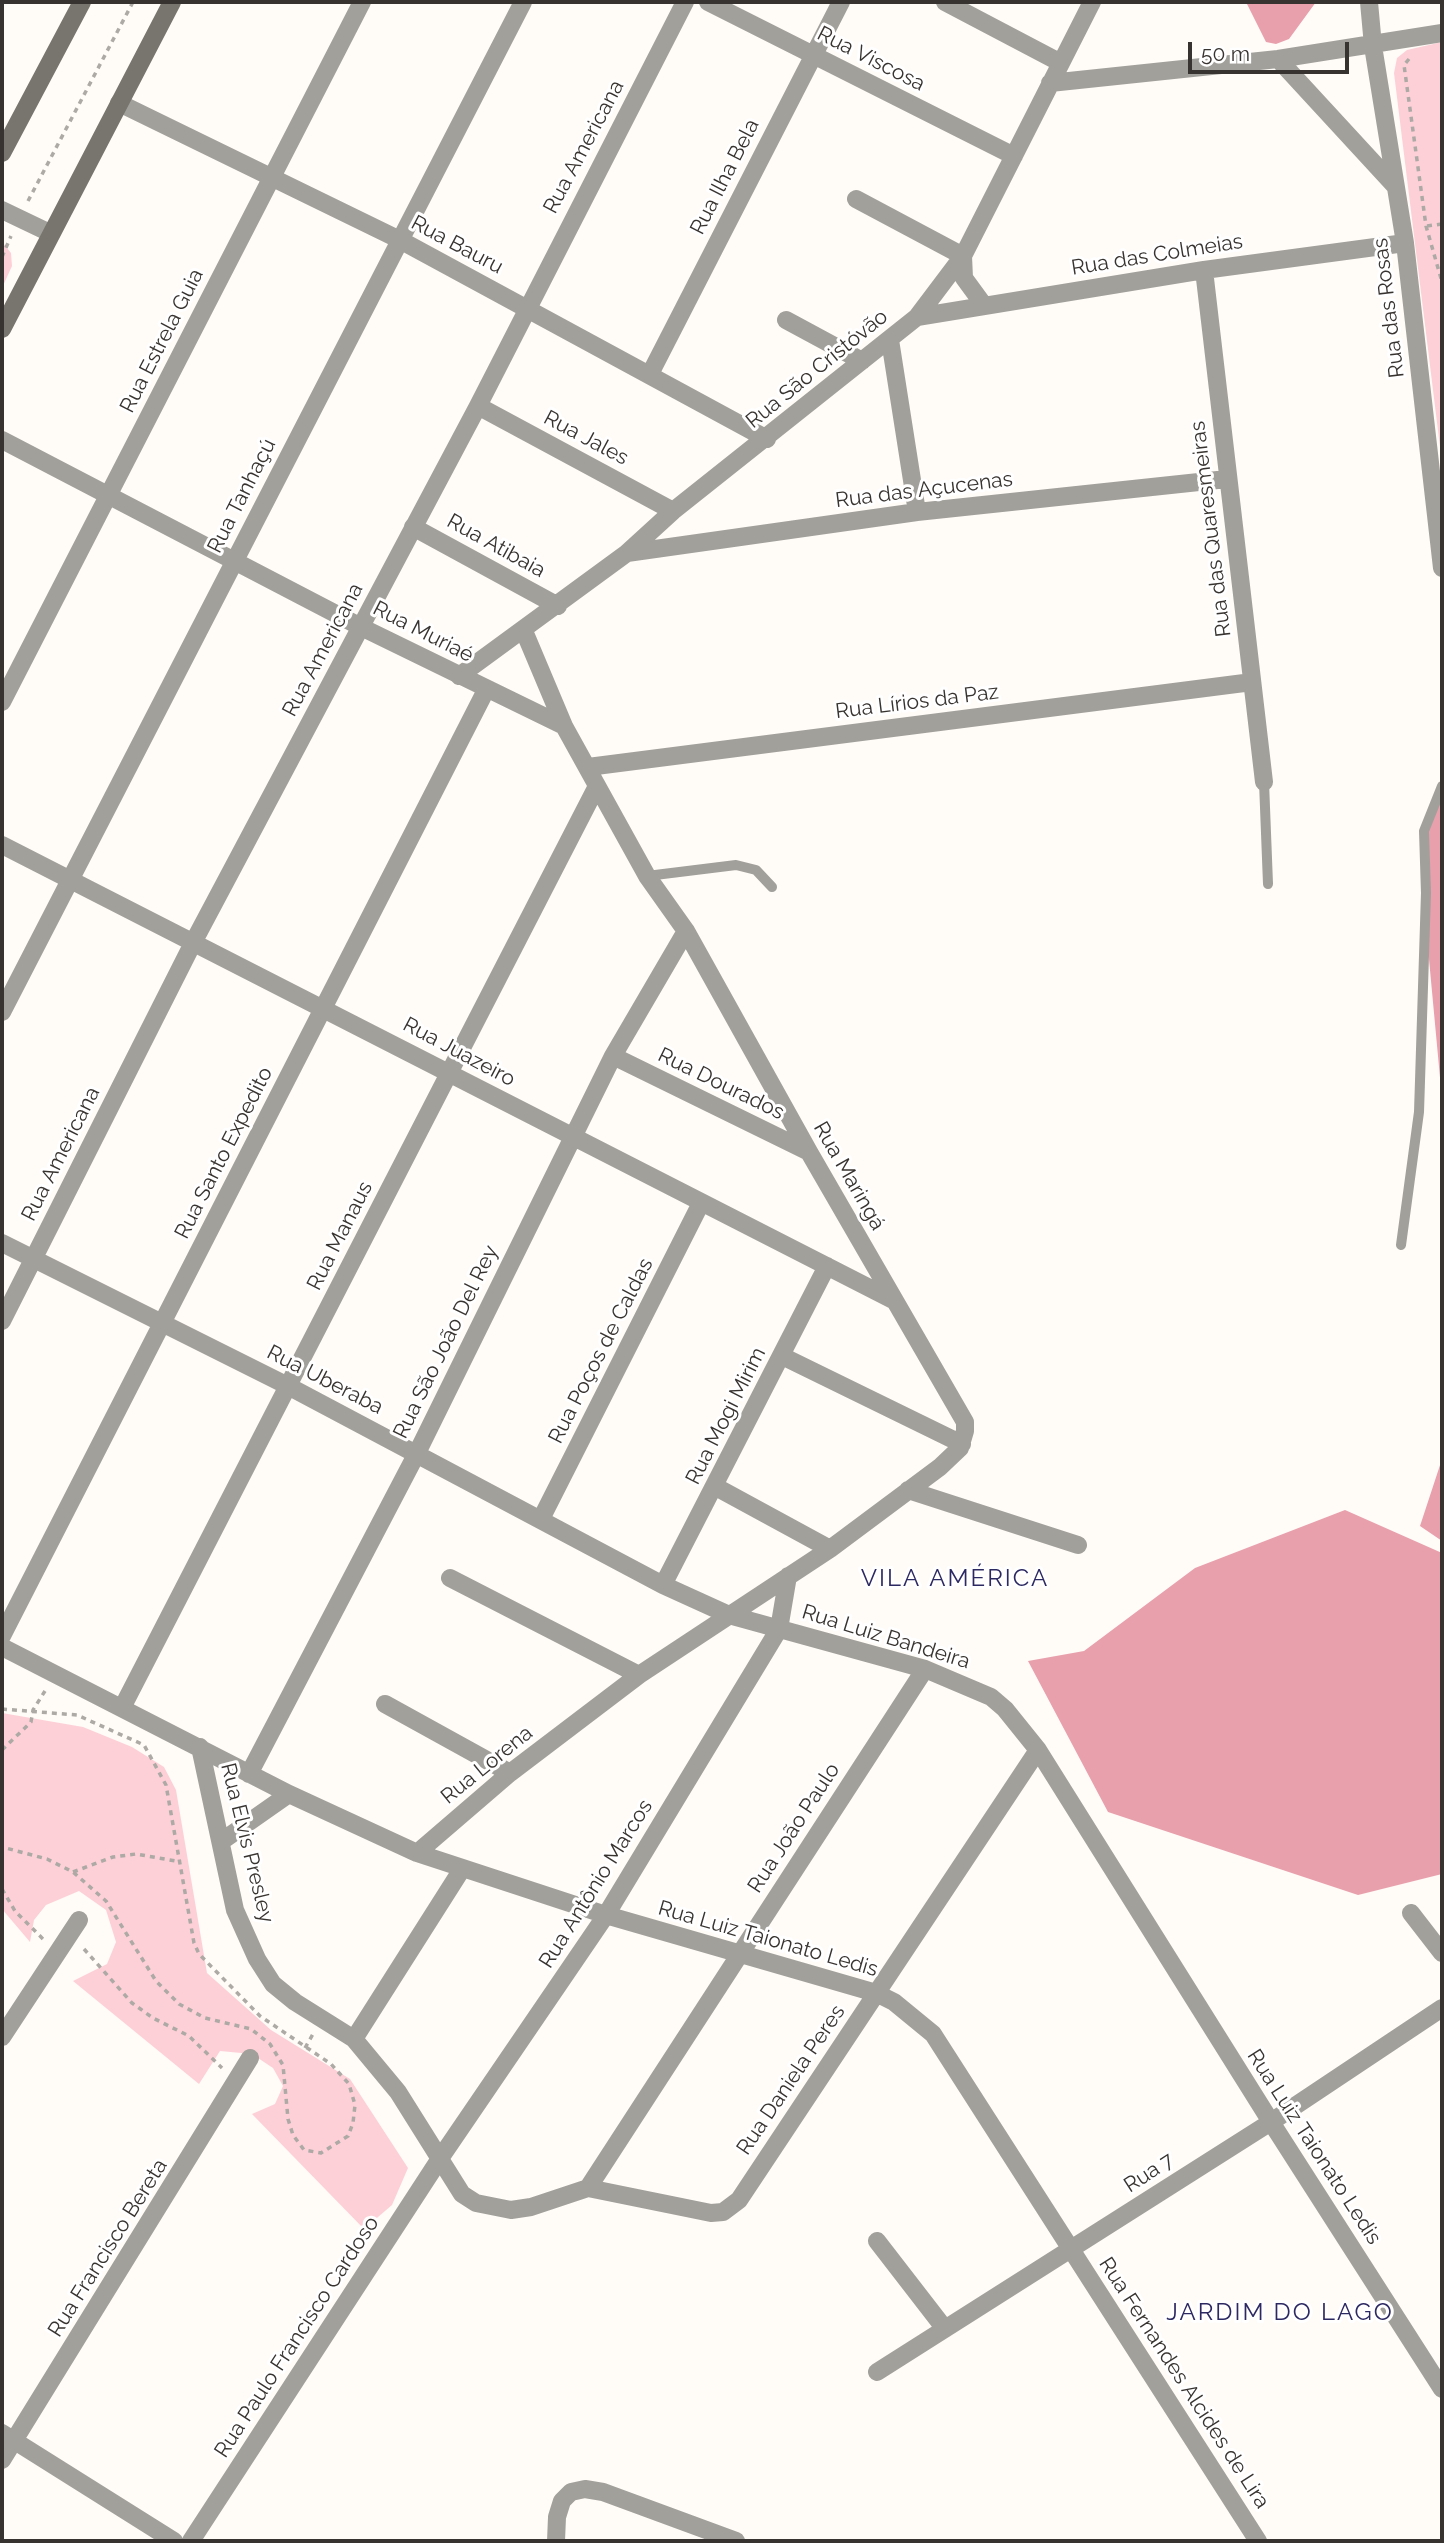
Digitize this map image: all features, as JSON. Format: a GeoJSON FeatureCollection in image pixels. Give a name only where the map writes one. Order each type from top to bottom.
{"type":"FeatureCollection","features":[{"type":"Feature","properties":{"kind":"street"},"geometry":{"type":"LineString","coordinates":[[2,153],[82,2]]}},
{"type":"Feature","properties":{"kind":"street"},"geometry":{"type":"LineString","coordinates":[[2,329],[172,2]]}},
{"type":"Feature","properties":{"kind":"street","name":"Rua Estrela Guia"},"geometry":{"type":"LineString","coordinates":[[2,702],[362,2]]}},
{"type":"Feature","properties":{"kind":"street","name":"Rua Tanhaçú"},"geometry":{"type":"LineString","coordinates":[[2,1012],[523,2]]}},
{"type":"Feature","properties":{"kind":"street","name":"Rua Americana"},"geometry":{"type":"LineString","coordinates":[[2,1321],[194,941],[478,406],[685,2]]}},
{"type":"Feature","properties":{"kind":"street","name":"Rua Viscosa"},"geometry":{"type":"LineString","coordinates":[[708,2],[1014,156]]}},
{"type":"Feature","properties":{"kind":"street","name":"Rua Ilha Bela"},"geometry":{"type":"LineString","coordinates":[[650,373],[841,2]]}},
{"type":"Feature","properties":{"kind":"street"},"geometry":{"type":"LineString","coordinates":[[945,2],[1061,63]]}},
{"type":"Feature","properties":{"kind":"street","name":"Rua São Cristóvão"},"geometry":{"type":"LineString","coordinates":[[459,677],[627,553],[673,511],[767,439],[917,317],[964,256],[1092,2]]}},
{"type":"Feature","properties":{"kind":"street","name":"Rua das Rosas"},"geometry":{"type":"LineString","coordinates":[[1369,2],[1373,46],[1405,243],[1442,568]]}},
{"type":"Feature","properties":{"kind":"street"},"geometry":{"type":"LineString","coordinates":[[1050,83],[1278,59],[1442,33]]}},
{"type":"Feature","properties":{"kind":"street"},"geometry":{"type":"LineString","coordinates":[[1278,59],[1395,186]]}},
{"type":"Feature","properties":{"kind":"street","name":"Rua Bauru"},"geometry":{"type":"LineString","coordinates":[[119,103],[400,240],[650,373],[767,439]]}},
{"type":"Feature","properties":{"kind":"street"},"geometry":{"type":"LineString","coordinates":[[856,199],[964,256],[964,278],[983,304]]}},
{"type":"Feature","properties":{"kind":"street"},"geometry":{"type":"LineString","coordinates":[[2,210],[50,233]]}},
{"type":"Feature","properties":{"kind":"street","name":"Rua das Colmeias"},"geometry":{"type":"LineString","coordinates":[[917,317],[983,304],[1204,270],[1405,243]]}},
{"type":"Feature","properties":{"kind":"street","name":"Rua das Quaresmeiras"},"geometry":{"type":"LineString","coordinates":[[1204,270],[1264,782]]}},
{"type":"Feature","properties":{"kind":"street"},"geometry":{"type":"LineString","coordinates":[[786,320],[862,361]]}},
{"type":"Feature","properties":{"kind":"street"},"geometry":{"type":"LineString","coordinates":[[890,340],[917,512]]}},
{"type":"Feature","properties":{"kind":"street","name":"Rua Jales"},"geometry":{"type":"LineString","coordinates":[[478,406],[673,511]]}},
{"type":"Feature","properties":{"kind":"street","name":"Rua Muriaé"},"geometry":{"type":"LineString","coordinates":[[2,440],[459,677],[564,726]]}},
{"type":"Feature","properties":{"kind":"street","name":"Rua das Açucenas"},"geometry":{"type":"LineString","coordinates":[[627,553],[917,512],[1227,479]]}},
{"type":"Feature","properties":{"kind":"street","name":"Rua Atibaia"},"geometry":{"type":"LineString","coordinates":[[413,527],[558,606]]}},
{"type":"Feature","properties":{"kind":"street"},"geometry":{"type":"LineString","coordinates":[[523,631],[564,726],[647,876],[686,931]]}},
{"type":"Feature","properties":{"kind":"street","name":"Rua Lírios da Paz"},"geometry":{"type":"LineString","coordinates":[[588,767],[1252,682]]}},
{"type":"Feature","properties":{"kind":"street","name":"Rua Santo Expedito"},"geometry":{"type":"LineString","coordinates":[[2,1636],[486,690]]}},
{"type":"Feature","properties":{"kind":"street","name":"Rua Manaus"},"geometry":{"type":"LineString","coordinates":[[123,1706],[597,786]]}},
{"type":"Feature","properties":{"kind":"street","name":"Rua Juazeiro"},"geometry":{"type":"LineString","coordinates":[[2,845],[895,1301]]}},
{"type":"Feature","properties":{"kind":"street","name":"Rua São João Del Rey"},"geometry":{"type":"LineString","coordinates":[[249,1774],[417,1453],[613,1056],[686,931]]}},
{"type":"Feature","properties":{"kind":"street","name":"Rua Maringá"},"geometry":{"type":"LineString","coordinates":[[686,931],[809,1152],[965,1422],[962,1444]]}},
{"type":"Feature","properties":{"kind":"street","name":"Rua Dourados"},"geometry":{"type":"LineString","coordinates":[[613,1056],[809,1152]]}},
{"type":"Feature","properties":{"kind":"street","name":"Rua Poços de Caldas"},"geometry":{"type":"LineString","coordinates":[[541,1519],[701,1203]]}},
{"type":"Feature","properties":{"kind":"street","name":"Rua Uberaba"},"geometry":{"type":"LineString","coordinates":[[2,1243],[288,1386],[663,1585],[729,1615],[779,1629]]}},
{"type":"Feature","properties":{"kind":"street","name":"Rua Mogi Mirim"},"geometry":{"type":"LineString","coordinates":[[663,1585],[716,1487],[827,1266]]}},
{"type":"Feature","properties":{"kind":"street"},"geometry":{"type":"LineString","coordinates":[[782,1356],[962,1444]]}},
{"type":"Feature","properties":{"kind":"street","name":"Rua Lorena"},"geometry":{"type":"LineString","coordinates":[[417,1853],[510,1773],[639,1675],[830,1549],[954,1456],[962,1444]]}},
{"type":"Feature","properties":{"kind":"street"},"geometry":{"type":"LineString","coordinates":[[716,1487],[830,1549]]}},
{"type":"Feature","properties":{"kind":"street"},"geometry":{"type":"LineString","coordinates":[[908,1490],[1078,1545]]}},
{"type":"Feature","properties":{"kind":"street"},"geometry":{"type":"LineString","coordinates":[[779,1629],[788,1576]]}},
{"type":"Feature","properties":{"kind":"street"},"geometry":{"type":"LineString","coordinates":[[450,1578],[639,1675]]}},
{"type":"Feature","properties":{"kind":"street","name":"Rua Luiz Bandeira"},"geometry":{"type":"LineString","coordinates":[[779,1629],[925,1669],[991,1697],[1038,1749]]}},
{"type":"Feature","properties":{"kind":"street","name":"Rua Antônio Marcos"},"geometry":{"type":"LineString","coordinates":[[441,2157],[606,1914],[779,1629]]}},
{"type":"Feature","properties":{"kind":"street"},"geometry":{"type":"LineString","coordinates":[[2,1647],[123,1706],[289,1794],[417,1853]]}},
{"type":"Feature","properties":{"kind":"street","name":"Rua João Paulo"},"geometry":{"type":"LineString","coordinates":[[588,2188],[925,1669]]}},
{"type":"Feature","properties":{"kind":"street"},"geometry":{"type":"LineString","coordinates":[[385,1704],[510,1773]]}},
{"type":"Feature","properties":{"kind":"street","name":"Rua Elvis Presley"},"geometry":{"type":"LineString","coordinates":[[200,1747],[235,1910],[244,1935],[274,1984],[321,2020],[354,2039],[398,2092],[463,2194],[492,2208],[531,2207],[588,2188],[711,2213]]}},
{"type":"Feature","properties":{"kind":"street","name":"Rua Luiz Taionato Ledis"},"geometry":{"type":"LineString","coordinates":[[1038,1749],[1270,2122],[1442,2389]]}},
{"type":"Feature","properties":{"kind":"street","name":"Rua Daniela Peres"},"geometry":{"type":"LineString","coordinates":[[711,2213],[723,2212],[738,2200],[1038,1749]]}},
{"type":"Feature","properties":{"kind":"street"},"geometry":{"type":"LineString","coordinates":[[222,1841],[289,1794]]}},
{"type":"Feature","properties":{"kind":"street","name":"Rua Luiz Taionato Ledis"},"geometry":{"type":"LineString","coordinates":[[417,1853],[606,1914],[876,1993],[894,2002],[933,2034],[1072,2249]]}},
{"type":"Feature","properties":{"kind":"street"},"geometry":{"type":"LineString","coordinates":[[354,2039],[461,1869]]}},
{"type":"Feature","properties":{"kind":"street"},"geometry":{"type":"LineString","coordinates":[[1411,1913],[1442,1953]]}},
{"type":"Feature","properties":{"kind":"street"},"geometry":{"type":"LineString","coordinates":[[2,2037],[75,1928]]}},
{"type":"Feature","properties":{"kind":"street","name":"Rua 7"},"geometry":{"type":"LineString","coordinates":[[877,2372],[1270,2122],[1442,2008]]}},
{"type":"Feature","properties":{"kind":"street","name":"Rua Francisco Bereta"},"geometry":{"type":"LineString","coordinates":[[2,2460],[8,2437],[250,2058]]}},
{"type":"Feature","properties":{"kind":"street","name":"Rua Paulo Francisco Cardoso"},"geometry":{"type":"LineString","coordinates":[[191,2541],[441,2157]]}},
{"type":"Feature","properties":{"kind":"street"},"geometry":{"type":"LineString","coordinates":[[877,2242],[946,2329]]}},
{"type":"Feature","properties":{"kind":"street","name":"Rua Fernandes Alcides de Lira"},"geometry":{"type":"LineString","coordinates":[[1072,2249],[1258,2541]]}},
{"type":"Feature","properties":{"kind":"street"},"geometry":{"type":"LineString","coordinates":[[8,2437],[174,2541]]}},
{"type":"Feature","properties":{"kind":"street"},"geometry":{"type":"LineString","coordinates":[[556,2541],[557,2517],[562,2501],[571,2492],[585,2489],[603,2492],[736,2541]]}},
{"type":"Feature","properties":{"kind":"lane"},"geometry":{"type":"LineString","coordinates":[[1264,782],[1268,884]]}},
{"type":"Feature","properties":{"kind":"lane"},"geometry":{"type":"LineString","coordinates":[[1401,1245],[1419,1112],[1426,892],[1424,831],[1442,786]]}},
{"type":"Feature","properties":{"kind":"lane"},"geometry":{"type":"LineString","coordinates":[[647,876],[736,865],[756,870],[772,887]]}},
{"type":"Feature","properties":{"kind":"path"},"geometry":{"type":"LineString","coordinates":[[24,209],[133,2]]}},
{"type":"Feature","properties":{"kind":"path"},"geometry":{"type":"LineString","coordinates":[[1421,55],[1410,58],[1404,65],[1426,226],[1442,282]]}},
{"type":"Feature","properties":{"kind":"path"},"geometry":{"type":"LineString","coordinates":[[1426,226],[1442,224]]}},
{"type":"Feature","properties":{"kind":"path"},"geometry":{"type":"LineString","coordinates":[[2,257],[13,233]]}},
{"type":"Feature","properties":{"kind":"path"},"geometry":{"type":"LineString","coordinates":[[3,1747],[31,1722],[33,1710],[55,1673]]}},
{"type":"Feature","properties":{"kind":"path"},"geometry":{"type":"LineString","coordinates":[[2,1709],[77,1715],[144,1745],[166,1786],[194,1943],[199,1954],[260,2016],[331,2064],[349,2084],[355,2105],[348,2136],[333,2148],[321,2153],[304,2150],[293,2135],[288,2119],[283,2065],[270,2044],[251,2029],[205,2018],[179,2004],[156,1981],[106,1901],[73,1872],[47,1859],[2,1847]]}},
{"type":"Feature","properties":{"kind":"path"},"geometry":{"type":"LineString","coordinates":[[73,1872],[113,1857],[136,1854],[181,1862]]}},
{"type":"Feature","properties":{"kind":"path"},"geometry":{"type":"LineString","coordinates":[[2,1889],[15,1911],[37,1935],[59,1950]]}},
{"type":"Feature","properties":{"kind":"path"},"geometry":{"type":"LineString","coordinates":[[75,1928],[132,2003],[153,2018],[189,2036],[236,2082]]}},
{"type":"Feature","properties":{"kind":"shaded area"},"geometry":{"type":"Polygon","coordinates":[[[1246,2],[1316,2],[1289,39],[1276,44],[1266,42],[1246,2]]]}},
{"type":"Feature","properties":{"kind":"shaded area"},"geometry":{"type":"Polygon","coordinates":[[[1442,42],[1442,463],[1394,73],[1397,58],[1407,50],[1442,42]]]}},
{"type":"Feature","properties":{"kind":"shaded area"},"geometry":{"type":"Polygon","coordinates":[[[2,242],[11,253],[12,266],[2,288],[2,242]]]}},
{"type":"Feature","properties":{"kind":"shaded area"},"geometry":{"type":"Polygon","coordinates":[[[1442,783],[1442,1099],[1426,927],[1424,831],[1442,783]]]}},
{"type":"Feature","properties":{"kind":"shaded area"},"geometry":{"type":"Polygon","coordinates":[[[1442,1459],[1442,1541],[1420,1526],[1442,1459]]]}},
{"type":"Feature","properties":{"kind":"shaded area"},"geometry":{"type":"Polygon","coordinates":[[[1345,1510],[1442,1553],[1442,1874],[1358,1895],[1108,1812],[1028,1661],[1084,1651],[1195,1568],[1345,1510]]]}},
{"type":"Feature","properties":{"kind":"shaded area"},"geometry":{"type":"Polygon","coordinates":[[[2,1713],[83,1727],[132,1747],[164,1767],[176,1790],[207,1973],[271,2030],[350,2079],[408,2168],[392,2205],[364,2229],[252,2114],[275,2104],[283,2086],[273,2068],[252,2054],[220,2051],[199,2084],[73,1981],[107,1964],[116,1942],[106,1910],[79,1891],[46,1905],[34,1920],[30,1942],[2,1909],[2,1713]]]}},
{"type":"Feature","properties":{"kind":"district","name":"VILA AMÉRICA"},"geometry":{"type":"Point","coordinates":[955,1579]}},
{"type":"Feature","properties":{"kind":"district","name":"JARDIM DO LAGO"},"geometry":{"type":"Point","coordinates":[1280,2313]}}]}
